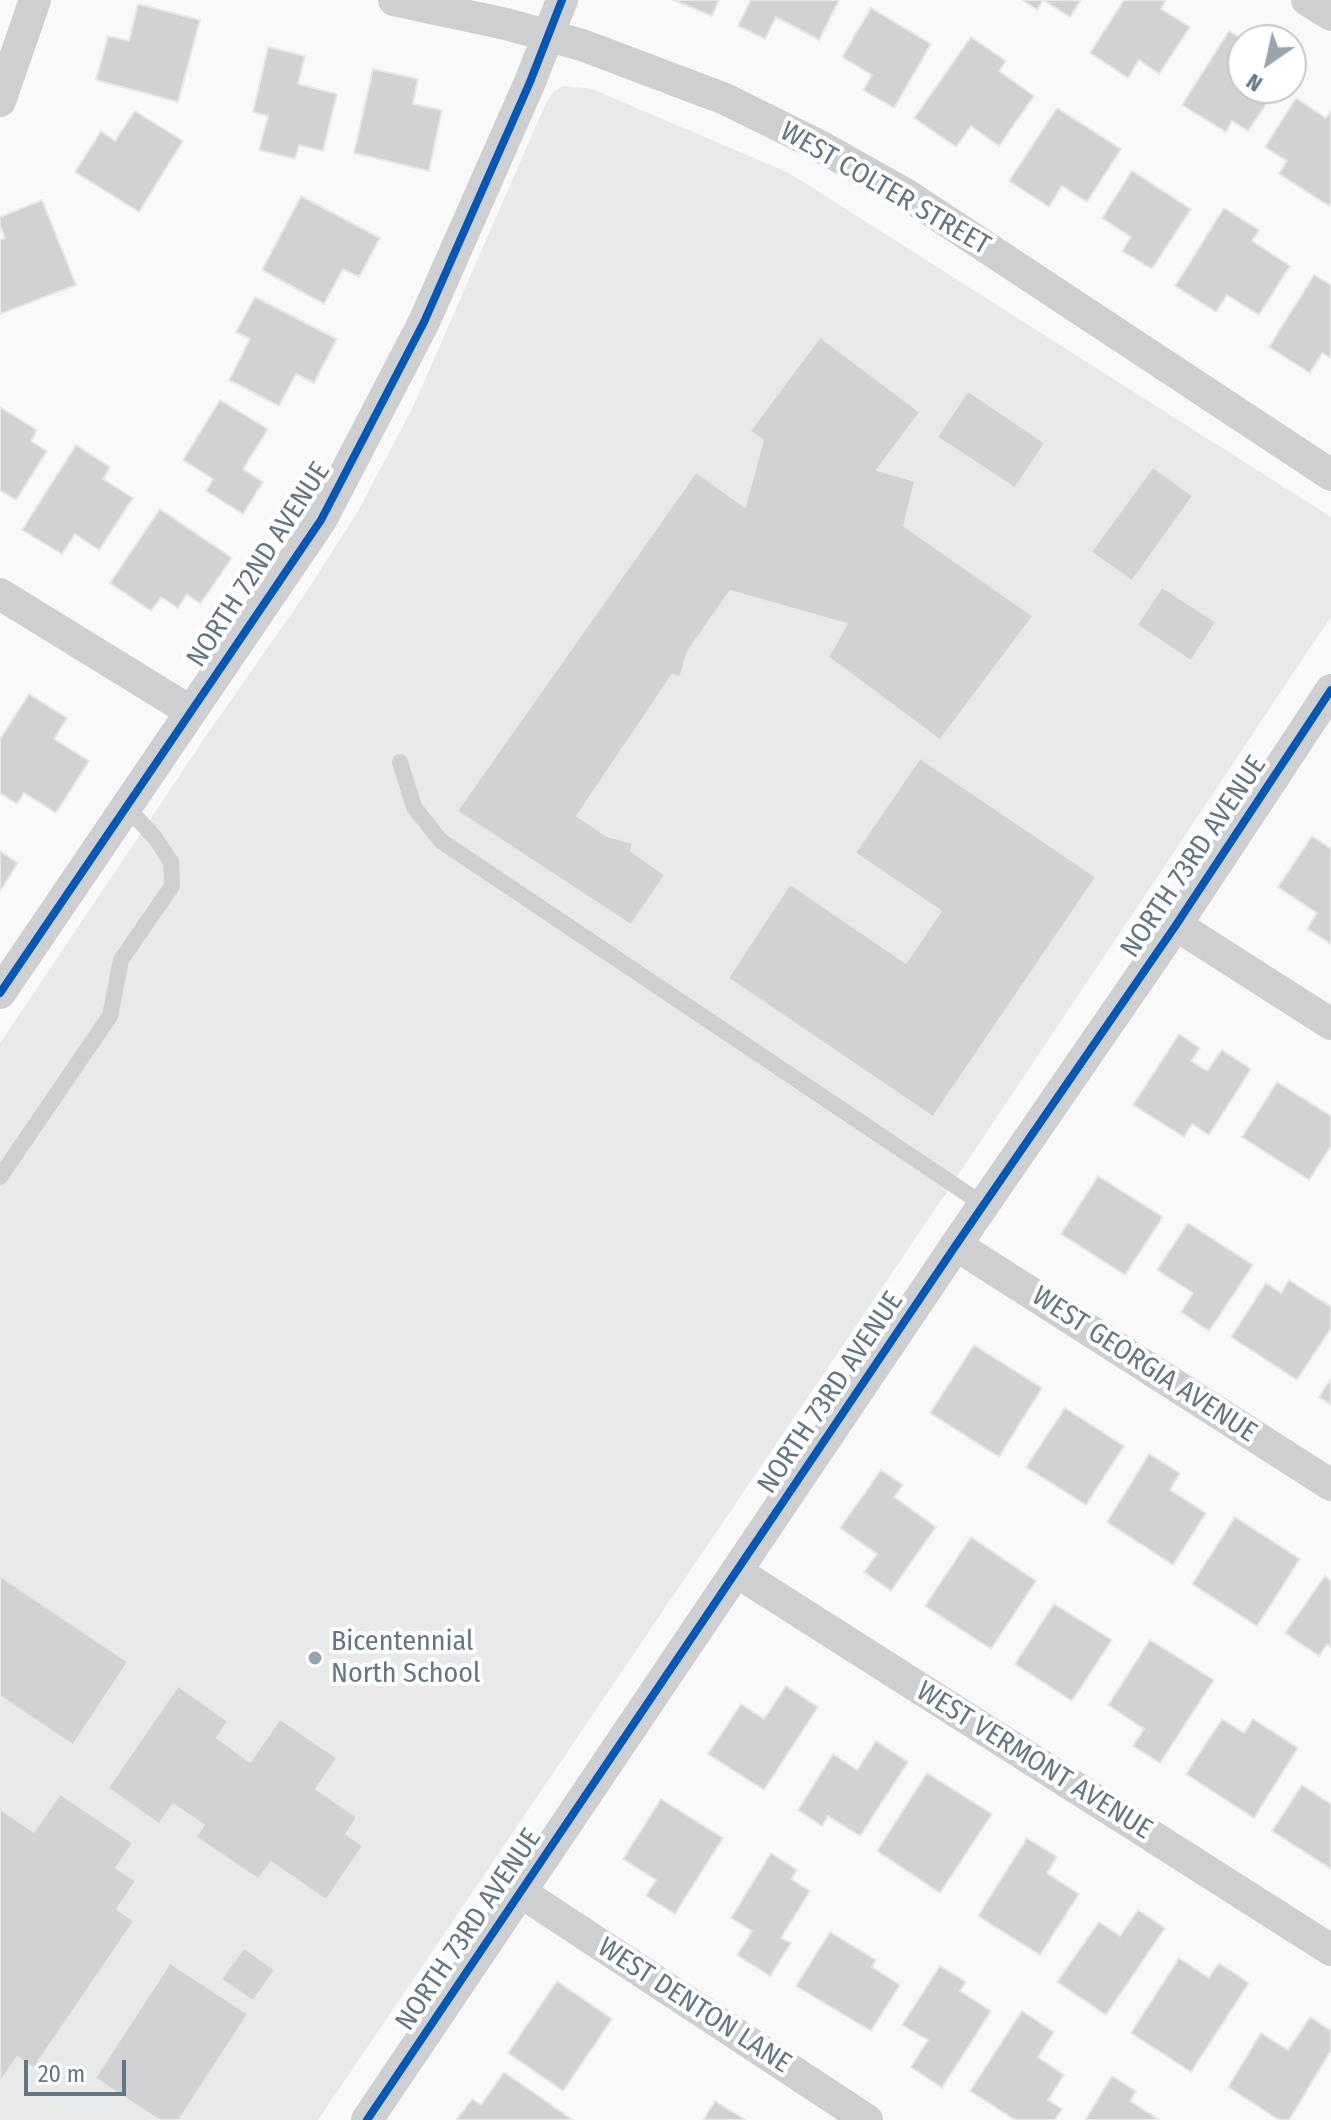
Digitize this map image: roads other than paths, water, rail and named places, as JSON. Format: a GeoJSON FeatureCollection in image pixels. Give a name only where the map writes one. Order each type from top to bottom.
{"type":"FeatureCollection","features":[{"type":"Feature","properties":{"kind":"street"},"geometry":{"type":"LineString","coordinates":[[0,101],[35,0]]}},
{"type":"Feature","properties":{"kind":"street","name":"WEST COLTER STREET"},"geometry":{"type":"LineString","coordinates":[[394,0],[548,35],[725,99],[818,145],[907,195],[1331,475]]}},
{"type":"Feature","properties":{"kind":"street","name":"NORTH 72ND AVENUE"},"geometry":{"type":"LineString","coordinates":[[0,993],[321,520],[424,322],[562,0]]}},
{"type":"Feature","properties":{"kind":"street"},"geometry":{"type":"LineString","coordinates":[[1307,0],[1331,15]]}},
{"type":"Feature","properties":{"kind":"street"},"geometry":{"type":"LineString","coordinates":[[0,594],[190,711]]}},
{"type":"Feature","properties":{"kind":"street","name":"NORTH 73RD AVENUE"},"geometry":{"type":"LineString","coordinates":[[367,2120],[956,1245],[1176,925],[1331,690]]}},
{"type":"Feature","properties":{"kind":"street"},"geometry":{"type":"LineString","coordinates":[[1176,925],[1331,1024]]}},
{"type":"Feature","properties":{"kind":"street","name":"WEST GEORGIA AVENUE"},"geometry":{"type":"LineString","coordinates":[[956,1245],[1331,1485]]}},
{"type":"Feature","properties":{"kind":"street","name":"WEST VERMONT AVENUE"},"geometry":{"type":"LineString","coordinates":[[737,1572],[1331,1950]]}},
{"type":"Feature","properties":{"kind":"street","name":"WEST DENTON LANE"},"geometry":{"type":"LineString","coordinates":[[522,1893],[867,2120]]}},
{"type":"Feature","properties":{"kind":"lane"},"geometry":{"type":"LineString","coordinates":[[400,762],[414,807],[441,841],[984,1205]]}},
{"type":"Feature","properties":{"kind":"lane"},"geometry":{"type":"LineString","coordinates":[[0,1177],[110,1016],[121,960],[172,886],[171,862],[156,839],[126,806]]}},
{"type":"Feature","properties":{"kind":"place","name":"Bicentennial North School"},"geometry":{"type":"Point","coordinates":[315,1658]}}]}
